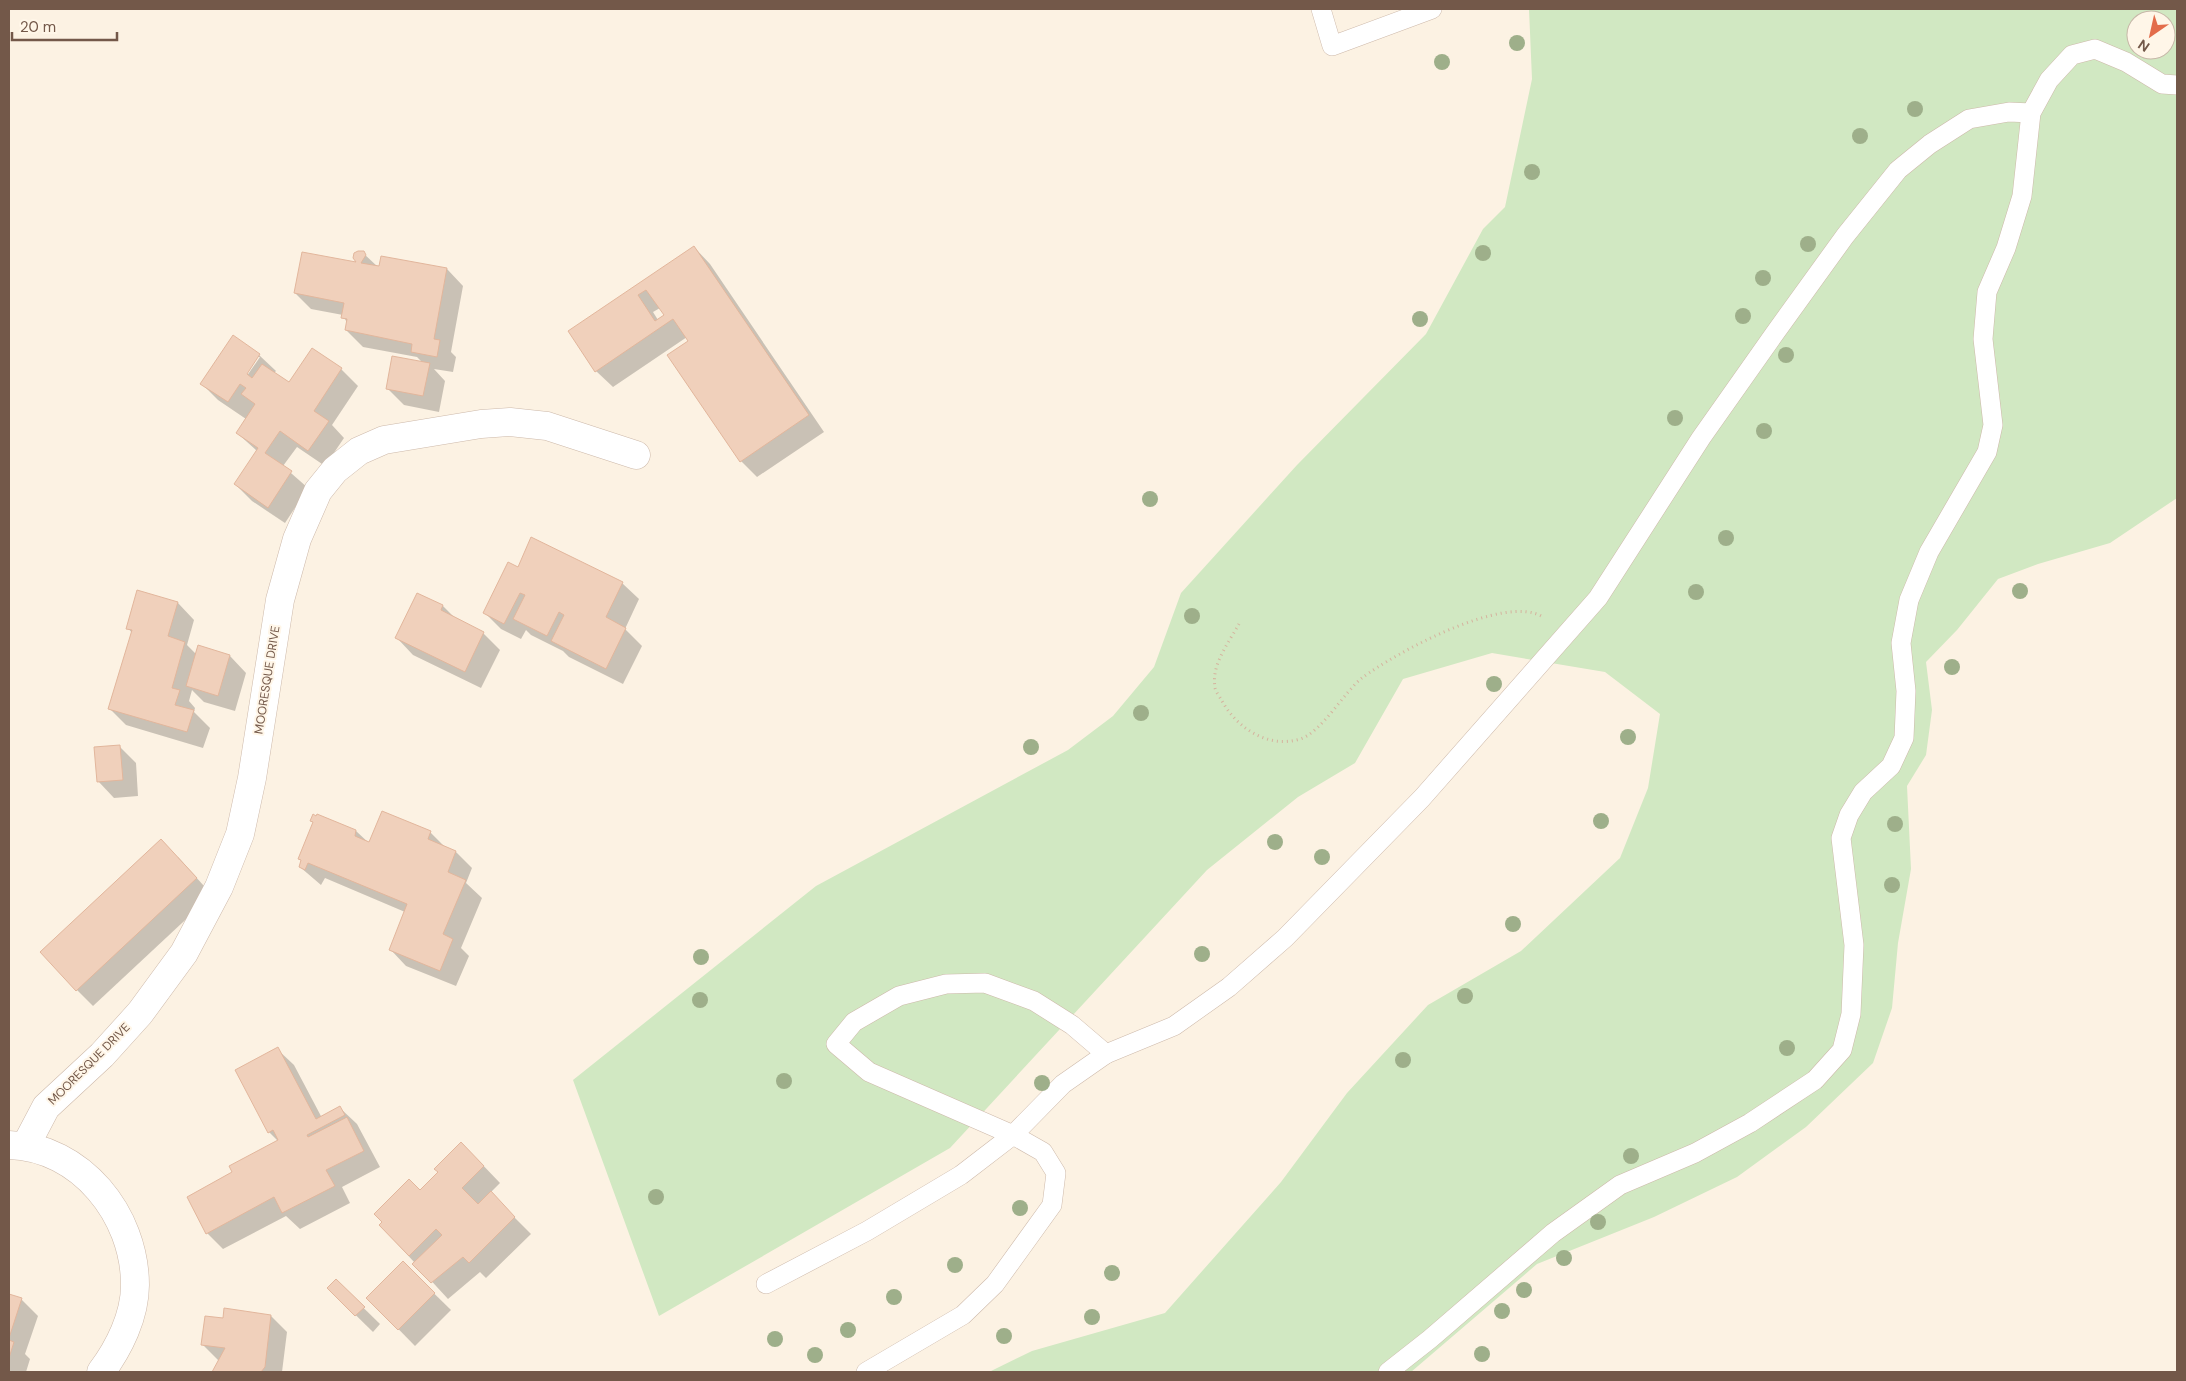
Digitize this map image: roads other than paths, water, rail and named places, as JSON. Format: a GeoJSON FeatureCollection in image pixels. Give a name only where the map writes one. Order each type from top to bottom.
{"type":"FeatureCollection","features":[{"type":"Feature","properties":{"kind":"street","name":"MOORESQUE DRIVE"},"geometry":{"type":"LineString","coordinates":[[17,1145],[46,1107],[102,1055],[140,1014],[184,953],[219,887],[240,834],[250,788],[280,600],[296,539],[318,491],[335,470],[360,450],[384,440],[481,424],[510,422],[547,426],[636,455]]}},
{"type":"Feature","properties":{"kind":"street"},"geometry":{"type":"LineString","coordinates":[[17,1145],[59,1157],[84,1174],[105,1196],[124,1225],[133,1255],[135,1287],[129,1321],[114,1355],[101,1372]]}},
{"type":"Feature","properties":{"kind":"lane"},"geometry":{"type":"LineString","coordinates":[[1321,9],[1332,46],[1432,9]]}},
{"type":"Feature","properties":{"kind":"lane"},"geometry":{"type":"LineString","coordinates":[[1388,1372],[1568,1222],[1620,1185],[1694,1153],[1750,1123],[1815,1080],[1842,1050],[1851,1014],[1854,945],[1841,838],[1848,814],[1863,792],[1891,766],[1904,738],[1906,691],[1901,643],[1909,600],[1929,552],[1986,452],[1993,426],[1984,339],[1987,292],[2006,248],[2022,196],[2031,113],[2048,80],[2072,55],[2095,49],[2126,62],[2162,84],[2177,85]]}},
{"type":"Feature","properties":{"kind":"lane"},"geometry":{"type":"LineString","coordinates":[[766,1284],[867,1231],[961,1175],[1013,1135],[1062,1084],[1106,1054],[1174,1026],[1229,987],[1285,938],[1422,798],[1598,598],[1701,438],[1844,236],[1898,170],[1930,144],[1968,119],[2009,112],[2031,113]]}},
{"type":"Feature","properties":{"kind":"lane"},"geometry":{"type":"LineString","coordinates":[[866,1372],[963,1315],[995,1284],[1052,1205],[1056,1173],[1043,1152],[1013,1135],[870,1072],[836,1044],[854,1022],[899,996],[946,984],[985,983],[1034,1002],[1072,1024],[1106,1054]]}}]}
